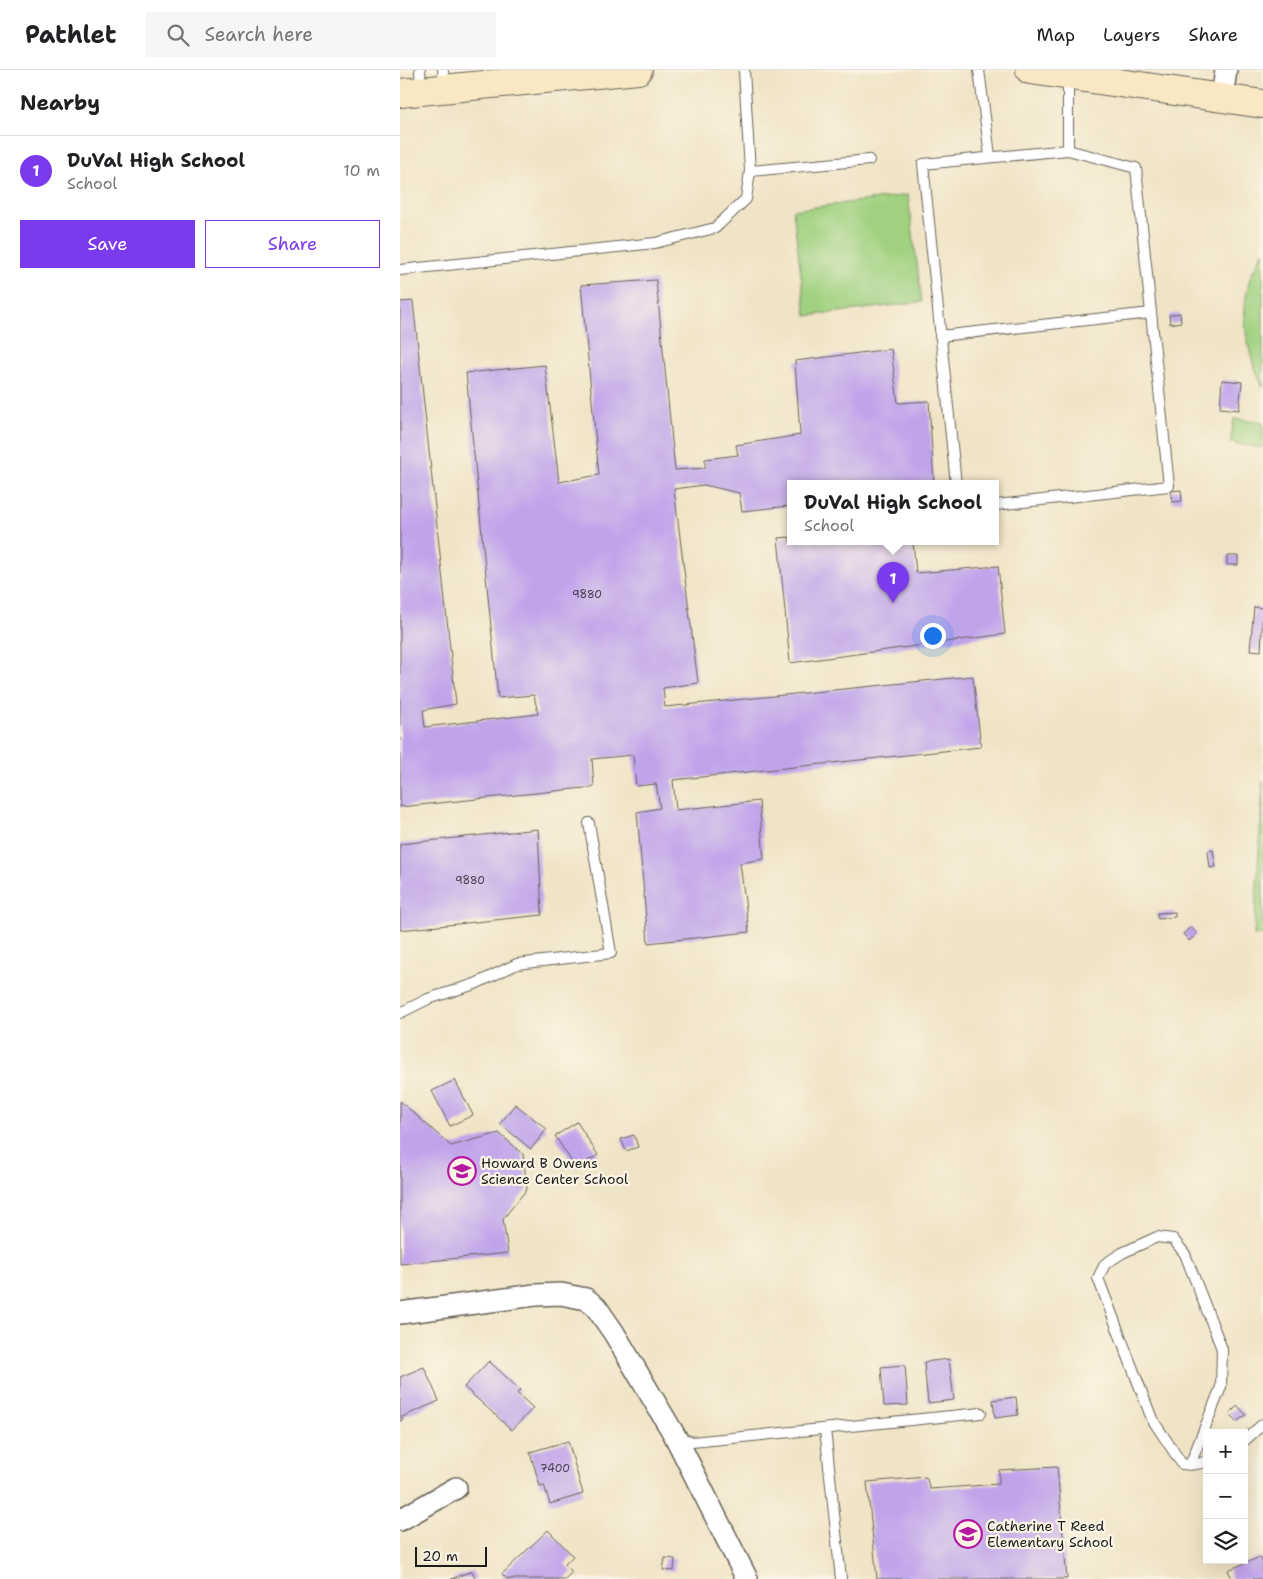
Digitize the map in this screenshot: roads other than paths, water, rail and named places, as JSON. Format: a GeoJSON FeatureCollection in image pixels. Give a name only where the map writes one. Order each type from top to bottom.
{"type":"FeatureCollection","features":[{"type":"Feature","properties":{"kind":"main road"},"geometry":{"type":"LineString","coordinates":[[426,83],[638,70]]}},
{"type":"Feature","properties":{"kind":"main road"},"geometry":{"type":"LineString","coordinates":[[1030,70],[1263,104]]}},
{"type":"Feature","properties":{"kind":"street"},"geometry":{"type":"LineString","coordinates":[[1222,98],[1226,70]]}},
{"type":"Feature","properties":{"kind":"street"},"geometry":{"type":"LineString","coordinates":[[400,1313],[561,1294],[586,1299],[596,1307],[614,1333],[675,1436],[747,1579]]}},
{"type":"Feature","properties":{"kind":"street"},"geometry":{"type":"LineString","coordinates":[[400,1520],[456,1488]]}},
{"type":"Feature","properties":{"kind":"lane"},"geometry":{"type":"LineString","coordinates":[[400,270],[655,243],[715,228],[746,199],[750,171],[744,70]]}},
{"type":"Feature","properties":{"kind":"lane"},"geometry":{"type":"LineString","coordinates":[[979,70],[990,156]]}},
{"type":"Feature","properties":{"kind":"lane"},"geometry":{"type":"LineString","coordinates":[[1068,75],[1068,150]]}},
{"type":"Feature","properties":{"kind":"lane"},"geometry":{"type":"LineString","coordinates":[[956,480],[923,164],[990,156],[1068,150],[1136,168],[1169,486],[999,505]]}},
{"type":"Feature","properties":{"kind":"lane"},"geometry":{"type":"LineString","coordinates":[[750,171],[870,160]]}},
{"type":"Feature","properties":{"kind":"lane"},"geometry":{"type":"LineString","coordinates":[[940,336],[1151,313]]}},
{"type":"Feature","properties":{"kind":"lane"},"geometry":{"type":"LineString","coordinates":[[400,1013],[428,1000],[475,984],[517,964],[611,953],[589,823]]}},
{"type":"Feature","properties":{"kind":"lane"},"geometry":{"type":"LineString","coordinates":[[1190,1465],[1221,1387],[1222,1349],[1185,1254],[1173,1239],[1157,1237],[1122,1253],[1105,1264],[1098,1278],[1152,1419],[1182,1464],[1190,1465],[1197,1465],[1203,1463]]}},
{"type":"Feature","properties":{"kind":"lane"},"geometry":{"type":"LineString","coordinates":[[675,1436],[692,1442],[980,1413]]}},
{"type":"Feature","properties":{"kind":"lane"},"geometry":{"type":"LineString","coordinates":[[1248,1437],[1263,1424]]}},
{"type":"Feature","properties":{"kind":"lane"},"geometry":{"type":"LineString","coordinates":[[825,1429],[841,1579]]}},
{"type":"Feature","properties":{"kind":"place","name":"DuVal High School"},"geometry":{"type":"Point","coordinates":[893,603]}},
{"type":"Feature","properties":{"kind":"place","name":"Howard B Owens Science Center School"},"geometry":{"type":"Point","coordinates":[462,1171]}},
{"type":"Feature","properties":{"kind":"place","name":"Catherine T Reed Elementary School"},"geometry":{"type":"Point","coordinates":[968,1534]}}]}
